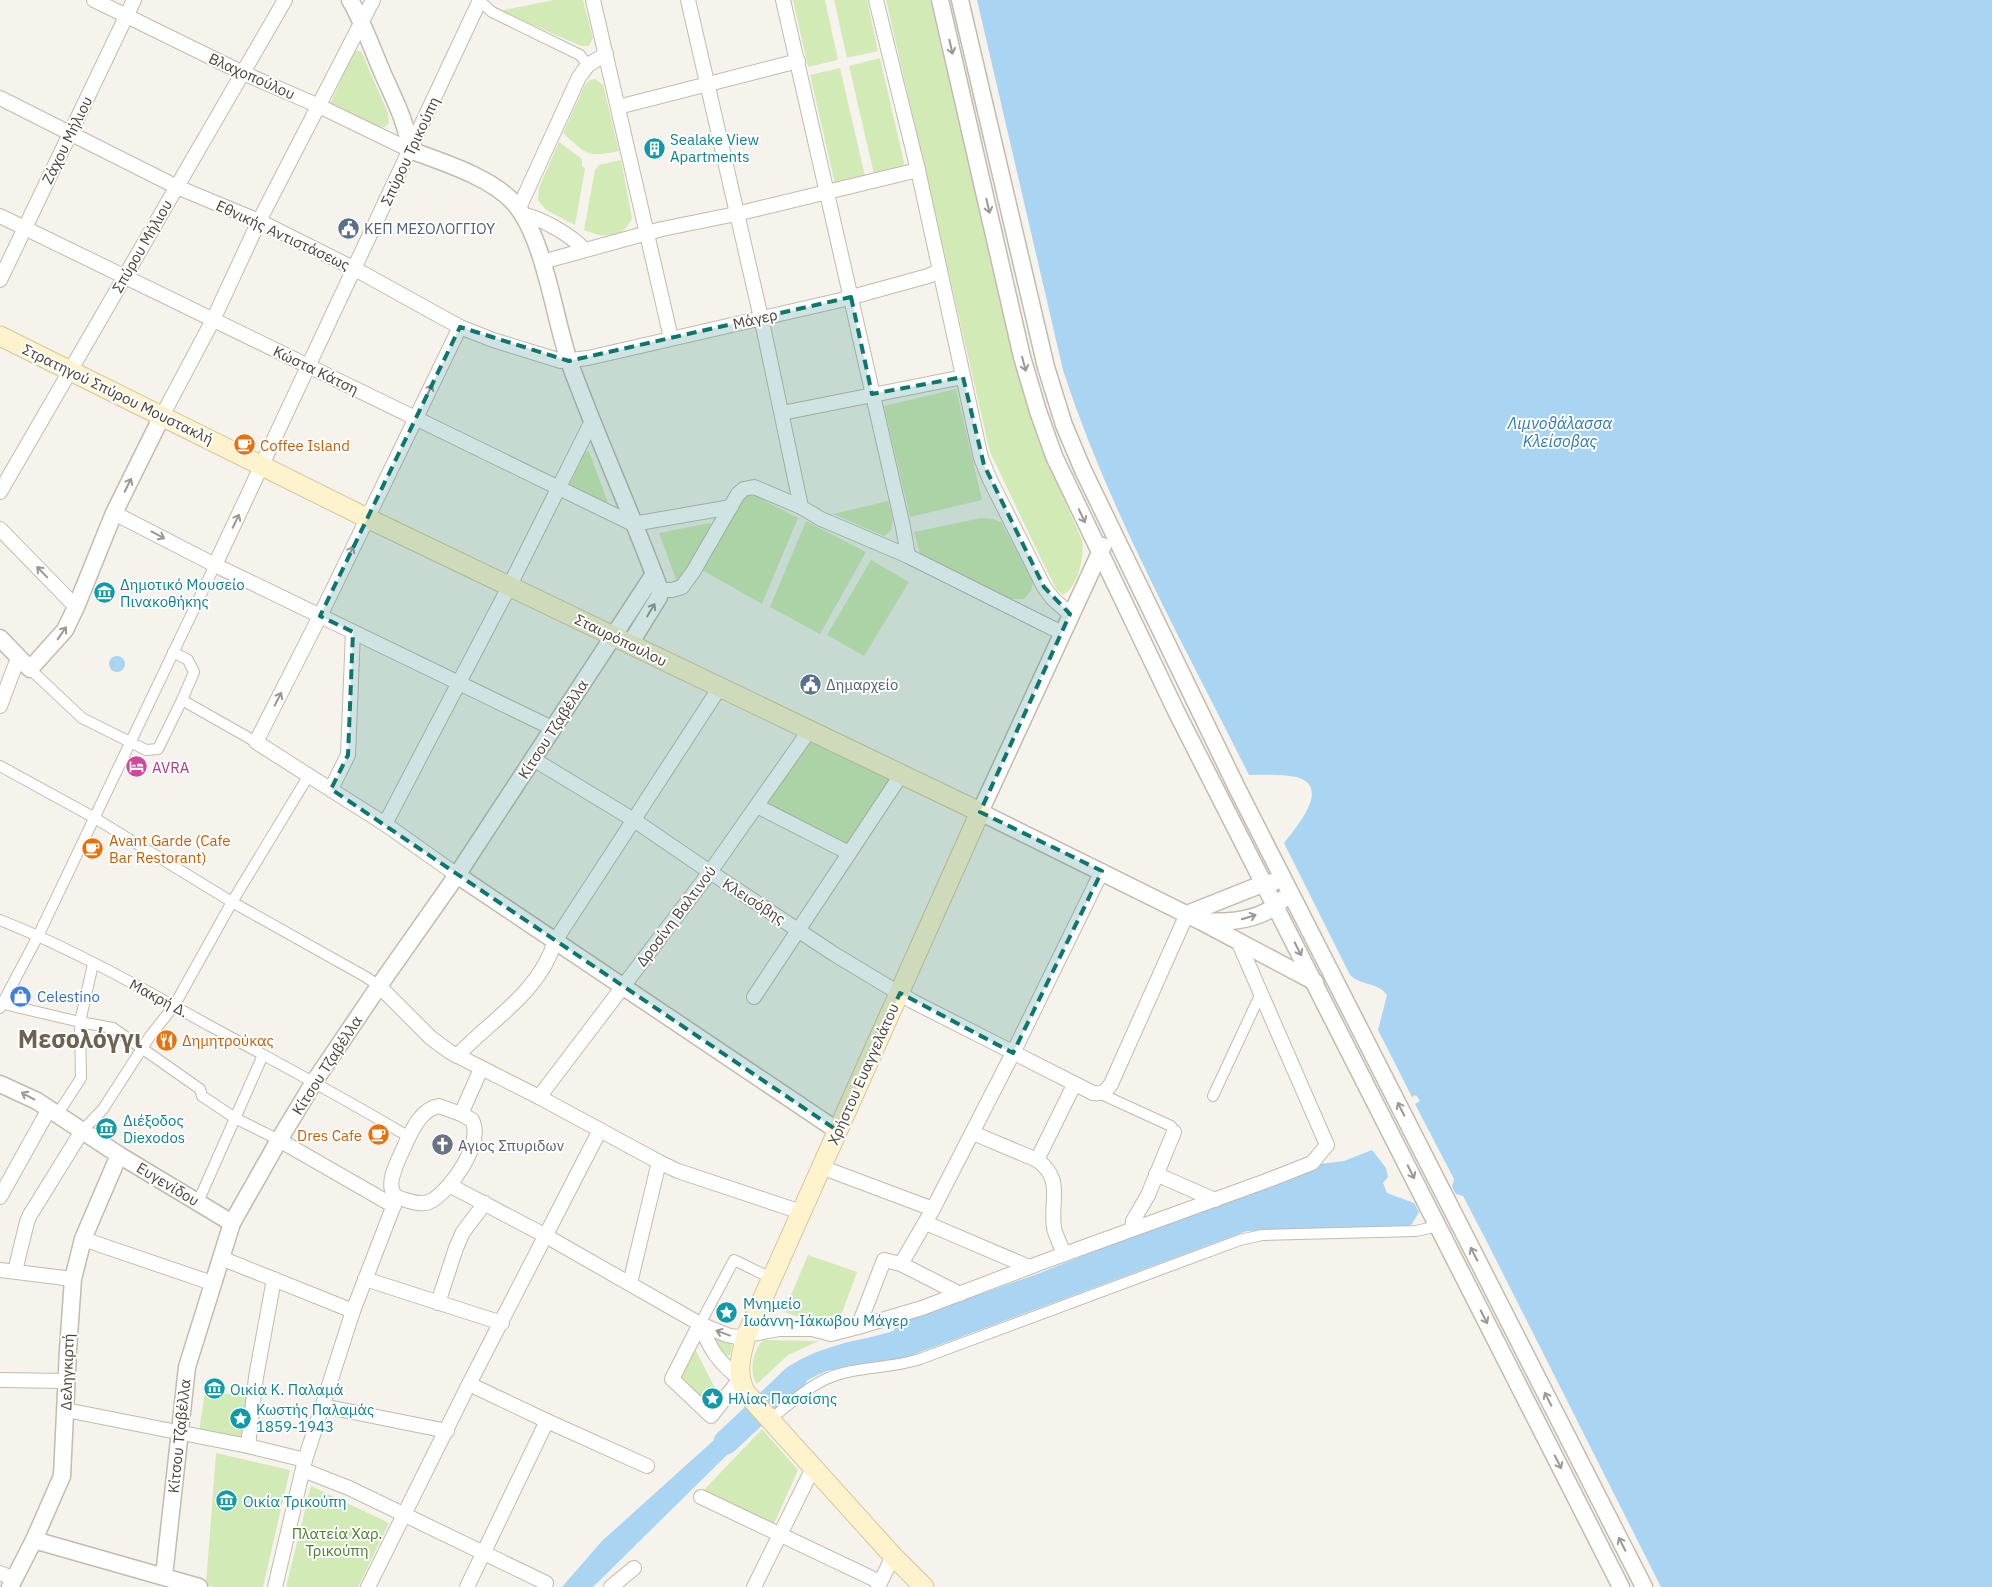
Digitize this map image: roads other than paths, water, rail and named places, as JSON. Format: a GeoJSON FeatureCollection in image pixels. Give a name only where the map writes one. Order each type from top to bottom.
{"type":"FeatureCollection","features":[{"type":"Feature","properties":{"kind":"main road","name":"Στρατηγού Σπύρου Μουστακλή"},"geometry":{"type":"LineString","coordinates":[[0,336],[263,466]]}},
{"type":"Feature","properties":{"kind":"main road","name":"Σταυρόπουλου"},"geometry":{"type":"LineString","coordinates":[[263,466],[366,518],[510,585],[980,812]]}},
{"type":"Feature","properties":{"kind":"main road","name":"Χρήστου Ευαγγελάτου"},"geometry":{"type":"LineString","coordinates":[[743,1386],[740,1362],[746,1336],[980,812]]}},
{"type":"Feature","properties":{"kind":"main road"},"geometry":{"type":"LineString","coordinates":[[743,1386],[770,1420],[813,1468],[893,1556],[924,1587]]}},
{"type":"Feature","properties":{"kind":"street","name":"Βλαχοπούλου"},"geometry":{"type":"LineString","coordinates":[[94,0],[243,73],[319,106],[410,150]]}},
{"type":"Feature","properties":{"kind":"street","name":"Ζάχου Μήλιου"},"geometry":{"type":"LineString","coordinates":[[0,280],[134,0]]}},
{"type":"Feature","properties":{"kind":"street","name":"Σπύρου Μήλιου"},"geometry":{"type":"LineString","coordinates":[[0,492],[285,0]]}},
{"type":"Feature","properties":{"kind":"street"},"geometry":{"type":"LineString","coordinates":[[350,0],[363,21],[400,112],[409,136],[410,150],[485,182],[507,196],[520,211],[532,235],[542,262],[569,361],[657,582],[672,590],[682,587],[693,572],[741,491],[751,487],[801,507],[821,519],[908,556],[1062,633]]}},
{"type":"Feature","properties":{"kind":"street"},"geometry":{"type":"LineString","coordinates":[[30,669],[65,630],[114,513],[162,416],[213,320],[259,222],[373,0]]}},
{"type":"Feature","properties":{"kind":"street"},"geometry":{"type":"LineString","coordinates":[[481,0],[492,12],[580,55],[588,66]]}},
{"type":"Feature","properties":{"kind":"street","name":"Σπύρου Τρικούπη"},"geometry":{"type":"LineString","coordinates":[[215,565],[481,0]]}},
{"type":"Feature","properties":{"kind":"street"},"geometry":{"type":"LineString","coordinates":[[593,0],[671,338]]}},
{"type":"Feature","properties":{"kind":"street"},"geometry":{"type":"LineString","coordinates":[[688,0],[782,413],[801,507]]}},
{"type":"Feature","properties":{"kind":"street"},"geometry":{"type":"LineString","coordinates":[[783,0],[852,297],[908,556]]}},
{"type":"Feature","properties":{"kind":"street"},"geometry":{"type":"LineString","coordinates":[[876,0],[918,170],[979,451],[990,480],[1044,587],[1053,599],[1070,614]]}},
{"type":"Feature","properties":{"kind":"street"},"geometry":{"type":"LineString","coordinates":[[940,0],[1028,376],[1043,426],[1067,485],[1177,713],[1621,1587]]}},
{"type":"Feature","properties":{"kind":"street"},"geometry":{"type":"LineString","coordinates":[[960,0],[1040,347],[1056,400],[1080,462],[1207,728],[1644,1587]]}},
{"type":"Feature","properties":{"kind":"street"},"geometry":{"type":"LineString","coordinates":[[520,211],[574,86],[588,66],[606,54]]}},
{"type":"Feature","properties":{"kind":"street"},"geometry":{"type":"LineString","coordinates":[[618,107],[798,62]]}},
{"type":"Feature","properties":{"kind":"street","name":"Εθνικής Αντιστάσεως"},"geometry":{"type":"LineString","coordinates":[[0,98],[177,187],[259,222],[355,269],[460,327],[493,340],[561,361],[569,361]]}},
{"type":"Feature","properties":{"kind":"street"},"geometry":{"type":"LineString","coordinates":[[542,262],[646,233],[736,214],[918,170]]}},
{"type":"Feature","properties":{"kind":"street"},"geometry":{"type":"LineString","coordinates":[[520,211],[566,235],[584,249]]}},
{"type":"Feature","properties":{"kind":"street","name":"Κώστα Κάτση"},"geometry":{"type":"LineString","coordinates":[[0,216],[633,524]]}},
{"type":"Feature","properties":{"kind":"street"},"geometry":{"type":"LineString","coordinates":[[1001,263],[1020,258]]}},
{"type":"Feature","properties":{"kind":"street","name":"Μάγερ"},"geometry":{"type":"LineString","coordinates":[[569,361],[852,297],[940,271]]}},
{"type":"Feature","properties":{"kind":"street"},"geometry":{"type":"LineString","coordinates":[[256,742],[320,616],[460,327]]}},
{"type":"Feature","properties":{"kind":"street"},"geometry":{"type":"LineString","coordinates":[[782,413],[963,377]]}},
{"type":"Feature","properties":{"kind":"street"},"geometry":{"type":"LineString","coordinates":[[385,824],[560,488],[592,421]]}},
{"type":"Feature","properties":{"kind":"street"},"geometry":{"type":"LineString","coordinates":[[633,524],[731,507]]}},
{"type":"Feature","properties":{"kind":"street"},"geometry":{"type":"LineString","coordinates":[[114,513],[215,565],[459,684],[554,728]]}},
{"type":"Feature","properties":{"kind":"street"},"geometry":{"type":"LineString","coordinates":[[0,529],[76,607]]}},
{"type":"Feature","properties":{"kind":"street"},"geometry":{"type":"LineString","coordinates":[[1111,530],[1070,614],[980,812],[1194,917],[1315,982]]}},
{"type":"Feature","properties":{"kind":"street"},"geometry":{"type":"LineString","coordinates":[[215,565],[38,936],[1,1005],[113,1028],[200,1089],[202,1096],[235,1118],[395,1201],[426,1203],[438,1196],[449,1185],[468,1158],[475,1136],[472,1120],[440,1106],[424,1114],[409,1137],[392,1176],[392,1191],[395,1201],[364,1279],[304,1465],[275,1587]]}},
{"type":"Feature","properties":{"kind":"street","name":"Κίτσου Τζαβέλλα"},"geometry":{"type":"LineString","coordinates":[[164,1576],[178,1431],[188,1360],[232,1223],[314,1082],[457,876],[554,728],[622,640],[657,582]]}},
{"type":"Feature","properties":{"kind":"street"},"geometry":{"type":"LineString","coordinates":[[330,789],[348,755],[353,632]]}},
{"type":"Feature","properties":{"kind":"street"},"geometry":{"type":"LineString","coordinates":[[0,638],[18,658],[82,718],[146,750],[158,749],[194,672],[188,660],[173,652]]}},
{"type":"Feature","properties":{"kind":"street"},"geometry":{"type":"LineString","coordinates":[[0,706],[18,658]]}},
{"type":"Feature","properties":{"kind":"street"},"geometry":{"type":"LineString","coordinates":[[457,1056],[469,1042],[537,979],[551,954],[555,941],[720,687]]}},
{"type":"Feature","properties":{"kind":"street"},"geometry":{"type":"LineString","coordinates":[[182,700],[256,742],[385,824],[457,876],[838,1131]]}},
{"type":"Feature","properties":{"kind":"street","name":"Δροσίνη Βαλτινού"},"geometry":{"type":"LineString","coordinates":[[539,1098],[710,872],[809,731]]}},
{"type":"Feature","properties":{"kind":"street","name":"Κλεισόβης"},"geometry":{"type":"LineString","coordinates":[[533,759],[634,820],[798,931],[900,993],[1074,1085],[1093,1093],[1101,1094]]}},
{"type":"Feature","properties":{"kind":"street"},"geometry":{"type":"LineString","coordinates":[[0,766],[93,818],[232,902],[366,977],[379,986],[436,1041],[457,1056],[658,1162],[678,1171],[801,1212]]}},
{"type":"Feature","properties":{"kind":"street"},"geometry":{"type":"LineString","coordinates":[[15,1271],[27,1222],[82,1131],[103,1109],[143,1048],[174,1006],[232,902],[309,775]]}},
{"type":"Feature","properties":{"kind":"street"},"geometry":{"type":"LineString","coordinates":[[754,997],[901,775]]}},
{"type":"Feature","properties":{"kind":"street"},"geometry":{"type":"LineString","coordinates":[[757,806],[849,853]]}},
{"type":"Feature","properties":{"kind":"street"},"geometry":{"type":"LineString","coordinates":[[901,1264],[934,1209],[973,1133],[1102,871]]}},
{"type":"Feature","properties":{"kind":"street"},"geometry":{"type":"LineString","coordinates":[[1101,1094],[1107,1090],[1116,1074],[1194,917],[1265,884],[1276,882],[1288,886]]}},
{"type":"Feature","properties":{"kind":"street"},"geometry":{"type":"LineString","coordinates":[[1194,917],[1233,921],[1266,912],[1276,906],[1285,896],[1288,886]]}},
{"type":"Feature","properties":{"kind":"street","name":"Μακρή Δ."},"geometry":{"type":"LineString","coordinates":[[0,920],[38,936],[174,1006],[314,1082],[409,1137]]}},
{"type":"Feature","properties":{"kind":"street"},"geometry":{"type":"LineString","coordinates":[[449,1185],[546,1236],[700,1324],[727,1335],[746,1336],[779,1329],[812,1329],[831,1334],[922,1308],[1312,1163],[1327,1145],[1238,941]]}},
{"type":"Feature","properties":{"kind":"street"},"geometry":{"type":"LineString","coordinates":[[0,1197],[53,1112],[81,1078],[80,1022],[93,964]]}},
{"type":"Feature","properties":{"kind":"street"},"geometry":{"type":"LineString","coordinates":[[1213,1096],[1261,993]]}},
{"type":"Feature","properties":{"kind":"street"},"geometry":{"type":"LineString","coordinates":[[198,1202],[264,1055]]}},
{"type":"Feature","properties":{"kind":"street"},"geometry":{"type":"LineString","coordinates":[[461,1114],[481,1069]]}},
{"type":"Feature","properties":{"kind":"street","name":"Ευγενίδου"},"geometry":{"type":"LineString","coordinates":[[0,1084],[23,1093],[232,1223]]}},
{"type":"Feature","properties":{"kind":"street"},"geometry":{"type":"LineString","coordinates":[[1037,1160],[1074,1085]]}},
{"type":"Feature","properties":{"kind":"street"},"geometry":{"type":"LineString","coordinates":[[1101,1094],[1171,1126],[1174,1132],[1148,1195],[1133,1221],[1132,1229]]}},
{"type":"Feature","properties":{"kind":"street"},"geometry":{"type":"LineString","coordinates":[[368,1587],[448,1431],[469,1384],[600,1130]]}},
{"type":"Feature","properties":{"kind":"street"},"geometry":{"type":"LineString","coordinates":[[973,1133],[1037,1160],[1046,1166],[1052,1176],[1055,1192],[1054,1228],[1064,1254]]}},
{"type":"Feature","properties":{"kind":"street","name":"Δεληγκιρτή"},"geometry":{"type":"LineString","coordinates":[[8,1580],[34,1540],[62,1476],[73,1280],[83,1239],[119,1154]]}},
{"type":"Feature","properties":{"kind":"street"},"geometry":{"type":"LineString","coordinates":[[630,1283],[658,1162]]}},
{"type":"Feature","properties":{"kind":"street"},"geometry":{"type":"LineString","coordinates":[[821,1167],[934,1209]]}},
{"type":"Feature","properties":{"kind":"street"},"geometry":{"type":"LineString","coordinates":[[1156,1174],[1215,1200]]}},
{"type":"Feature","properties":{"kind":"street"},"geometry":{"type":"LineString","coordinates":[[438,1303],[463,1232],[484,1204]]}},
{"type":"Feature","properties":{"kind":"street"},"geometry":{"type":"LineString","coordinates":[[926,1223],[1029,1267]]}},
{"type":"Feature","properties":{"kind":"street"},"geometry":{"type":"LineString","coordinates":[[770,1420],[804,1392],[839,1374],[903,1365],[1240,1240],[1262,1236],[1416,1231],[1438,1226]]}},
{"type":"Feature","properties":{"kind":"street"},"geometry":{"type":"LineString","coordinates":[[83,1239],[212,1283]]}},
{"type":"Feature","properties":{"kind":"street"},"geometry":{"type":"LineString","coordinates":[[221,1258],[353,1311]]}},
{"type":"Feature","properties":{"kind":"street"},"geometry":{"type":"LineString","coordinates":[[700,1324],[710,1349],[743,1386],[711,1416],[672,1380],[700,1324],[734,1260],[771,1278]]}},
{"type":"Feature","properties":{"kind":"street"},"geometry":{"type":"LineString","coordinates":[[858,1327],[884,1260],[901,1264],[960,1294]]}},
{"type":"Feature","properties":{"kind":"street"},"geometry":{"type":"LineString","coordinates":[[0,1270],[73,1280]]}},
{"type":"Feature","properties":{"kind":"street"},"geometry":{"type":"LineString","coordinates":[[248,1446],[256,1377],[274,1279]]}},
{"type":"Feature","properties":{"kind":"street"},"geometry":{"type":"LineString","coordinates":[[364,1279],[502,1323]]}},
{"type":"Feature","properties":{"kind":"street"},"geometry":{"type":"LineString","coordinates":[[0,1380],[66,1381]]}},
{"type":"Feature","properties":{"kind":"street"},"geometry":{"type":"LineString","coordinates":[[469,1384],[547,1422],[647,1466]]}},
{"type":"Feature","properties":{"kind":"street"},"geometry":{"type":"LineString","coordinates":[[323,1406],[448,1431]]}},
{"type":"Feature","properties":{"kind":"street"},"geometry":{"type":"LineString","coordinates":[[66,1410],[248,1446],[304,1465],[546,1583]]}},
{"type":"Feature","properties":{"kind":"street"},"geometry":{"type":"LineString","coordinates":[[467,1587],[547,1422]]}},
{"type":"Feature","properties":{"kind":"street"},"geometry":{"type":"LineString","coordinates":[[754,1587],[813,1468]]}},
{"type":"Feature","properties":{"kind":"street"},"geometry":{"type":"LineString","coordinates":[[701,1497],[879,1585],[893,1556]]}},
{"type":"Feature","properties":{"kind":"street"},"geometry":{"type":"LineString","coordinates":[[34,1540],[199,1587]]}},
{"type":"Feature","properties":{"kind":"street"},"geometry":{"type":"LineString","coordinates":[[611,1587],[634,1568]]}},
{"type":"Feature","properties":{"kind":"water","name":"Λιμνοθάλασσα Κλείσοβας"},"geometry":{"type":"Polygon","coordinates":[[[977,0],[1992,0],[1992,1587],[1661,1587],[1485,1238],[1463,1196],[1456,1194],[1452,1187],[1454,1179],[1415,1104],[1420,1101],[1416,1095],[1412,1097],[1378,1030],[1387,995],[1379,988],[1359,981],[1350,975],[1284,843],[1308,808],[1311,789],[1307,782],[1296,777],[1249,775],[1148,576],[1102,474],[1063,370],[977,0]]]}},
{"type":"Feature","properties":{"kind":"water"},"geometry":{"type":"Polygon","coordinates":[[[117,656],[123,658],[125,664],[123,670],[117,672],[111,670],[109,664],[111,658],[117,656]]]}},
{"type":"Feature","properties":{"kind":"water"},"geometry":{"type":"Polygon","coordinates":[[[1372,1150],[1386,1168],[1388,1177],[1383,1183],[1387,1193],[1414,1203],[1419,1212],[1412,1224],[1404,1228],[1247,1231],[915,1354],[889,1362],[874,1362],[876,1355],[888,1353],[896,1327],[904,1321],[1040,1273],[1212,1204],[1320,1164],[1344,1161],[1372,1150]]]}},
{"type":"Feature","properties":{"kind":"water"},"geometry":{"type":"Polygon","coordinates":[[[867,1338],[868,1343],[878,1346],[880,1338],[887,1338],[886,1349],[868,1348],[871,1361],[825,1372],[809,1379],[773,1403],[764,1393],[783,1371],[809,1356],[838,1345],[867,1338]]]}},
{"type":"Feature","properties":{"kind":"water"},"geometry":{"type":"Polygon","coordinates":[[[744,1413],[754,1423],[737,1445],[593,1587],[562,1587],[602,1541],[744,1413]]]}},
{"type":"Feature","properties":{"kind":"waterway"},"geometry":{"type":"LineString","coordinates":[[836,1359],[920,1337]]}},
{"type":"Feature","properties":{"kind":"waterway"},"geometry":{"type":"LineString","coordinates":[[726,1442],[795,1377]]}},
{"type":"Feature","properties":{"kind":"place","name":"Sealake View Apartments"},"geometry":{"type":"Point","coordinates":[654,148]}},
{"type":"Feature","properties":{"kind":"place","name":"ΚΕΠ ΜΕΣΟΛΟΓΓΙΟΥ"},"geometry":{"type":"Point","coordinates":[348,228]}},
{"type":"Feature","properties":{"kind":"place","name":"Coffee Island"},"geometry":{"type":"Point","coordinates":[244,445]}},
{"type":"Feature","properties":{"kind":"place","name":"Δημοτικό Μουσείο Πινακοθήκης"},"geometry":{"type":"Point","coordinates":[104,593]}},
{"type":"Feature","properties":{"kind":"place","name":"Δημαρχείο"},"geometry":{"type":"Point","coordinates":[810,684]}},
{"type":"Feature","properties":{"kind":"place","name":"AVRA"},"geometry":{"type":"Point","coordinates":[136,767]}},
{"type":"Feature","properties":{"kind":"place","name":"Avant Garde (Cafe Bar Restorant)"},"geometry":{"type":"Point","coordinates":[93,849]}},
{"type":"Feature","properties":{"kind":"place","name":"Celestino"},"geometry":{"type":"Point","coordinates":[21,996]}},
{"type":"Feature","properties":{"kind":"place","name":"Δημητρούκας"},"geometry":{"type":"Point","coordinates":[166,1040]}},
{"type":"Feature","properties":{"kind":"place","name":"Διέξοδος Diexodos"},"geometry":{"type":"Point","coordinates":[107,1129]}},
{"type":"Feature","properties":{"kind":"place","name":"Dres Cafe"},"geometry":{"type":"Point","coordinates":[378,1135]}},
{"type":"Feature","properties":{"kind":"place","name":"Αγιος Σπυριδων"},"geometry":{"type":"Point","coordinates":[442,1145]}},
{"type":"Feature","properties":{"kind":"place","name":"Μνημείο Ιωάννη-Ιάκωβου Μάγερ"},"geometry":{"type":"Point","coordinates":[727,1312]}},
{"type":"Feature","properties":{"kind":"place","name":"Οικία Κ. Παλαμά"},"geometry":{"type":"Point","coordinates":[214,1389]}},
{"type":"Feature","properties":{"kind":"place","name":"Ηλίας Πασσίσης"},"geometry":{"type":"Point","coordinates":[712,1398]}},
{"type":"Feature","properties":{"kind":"place","name":"Κωστής Παλαμάς 1859-1943"},"geometry":{"type":"Point","coordinates":[240,1418]}},
{"type":"Feature","properties":{"kind":"place","name":"Οικία Τρικούπη"},"geometry":{"type":"Point","coordinates":[227,1501]}},
{"type":"Feature","properties":{"kind":"district","name":"Μεσολόγγι"},"geometry":{"type":"Point","coordinates":[80,1038]}},
{"type":"Feature","properties":{"kind":"park label","name":"Πλατεία Χαρ. Τρικούπη"},"geometry":{"type":"Point","coordinates":[337,1542]}}]}
